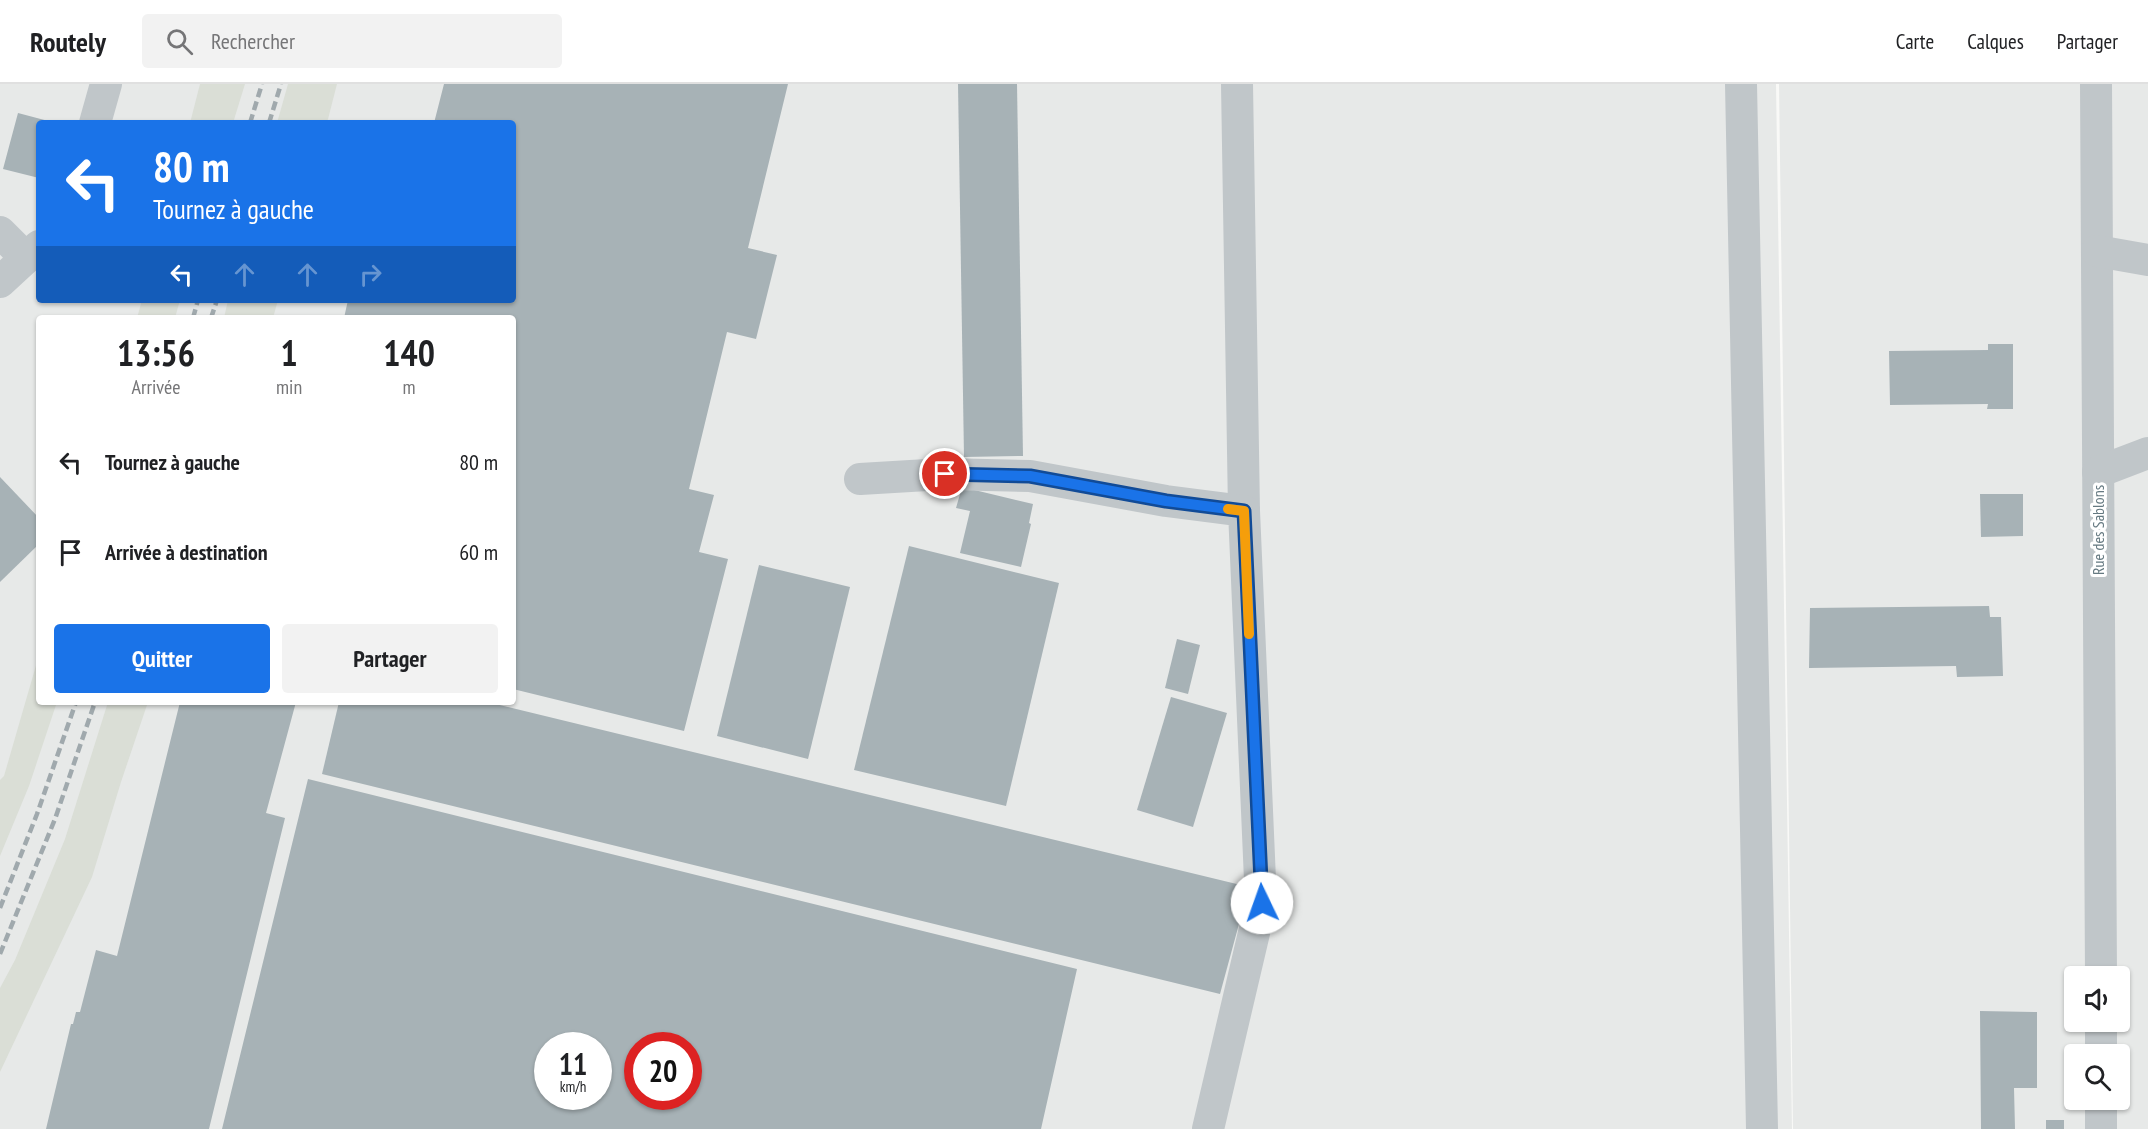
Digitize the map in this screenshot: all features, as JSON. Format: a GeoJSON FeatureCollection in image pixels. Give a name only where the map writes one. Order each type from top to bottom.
{"type":"FeatureCollection","features":[{"type":"Feature","properties":{"kind":"street"},"geometry":{"type":"LineString","coordinates":[[96,120],[106,84]]}},
{"type":"Feature","properties":{"kind":"street"},"geometry":{"type":"LineString","coordinates":[[1208,1129],[1262,903],[1244,511],[1237,84]]}},
{"type":"Feature","properties":{"kind":"street"},"geometry":{"type":"LineString","coordinates":[[1741,84],[1762,1129]]}},
{"type":"Feature","properties":{"kind":"street","name":"Rue des Sablons"},"geometry":{"type":"LineString","coordinates":[[2096,84],[2100,966]]}},
{"type":"Feature","properties":{"kind":"street"},"geometry":{"type":"LineString","coordinates":[[0,232],[32,252],[0,282]]}},
{"type":"Feature","properties":{"kind":"street"},"geometry":{"type":"LineString","coordinates":[[2097,251],[2148,260]]}},
{"type":"Feature","properties":{"kind":"street"},"geometry":{"type":"LineString","coordinates":[[2098,472],[2148,453]]}},
{"type":"Feature","properties":{"kind":"street"},"geometry":{"type":"LineString","coordinates":[[860,479],[945,474],[1030,476],[1166,501],[1244,511]]}},
{"type":"Feature","properties":{"kind":"street"},"geometry":{"type":"LineString","coordinates":[[2101,1110],[2101,1129]]}},
{"type":"Feature","properties":{"kind":"shaded area"},"geometry":{"type":"Polygon","coordinates":[[[0,84],[1776,84],[1792,1129],[0,1129],[0,84]]]}},
{"type":"Feature","properties":{"kind":"shaded area"},"geometry":{"type":"Polygon","coordinates":[[[200,84],[245,84],[234,120],[191,120],[200,84]]]}},
{"type":"Feature","properties":{"kind":"shaded area"},"geometry":{"type":"Polygon","coordinates":[[[288,84],[337,84],[328,120],[278,120],[288,84]]]}},
{"type":"Feature","properties":{"kind":"shaded area"},"geometry":{"type":"Polygon","coordinates":[[[1779,84],[2148,84],[2148,1129],[1793,1129],[1779,84]]]}},
{"type":"Feature","properties":{"kind":"shaded area"},"geometry":{"type":"Polygon","coordinates":[[[141,303],[179,303],[176,315],[138,315],[141,303]]]}},
{"type":"Feature","properties":{"kind":"shaded area"},"geometry":{"type":"Polygon","coordinates":[[[227,303],[277,303],[274,315],[225,315],[227,303]]]}},
{"type":"Feature","properties":{"kind":"shaded area"},"geometry":{"type":"Polygon","coordinates":[[[36,665],[36,705],[56,705],[29,786],[0,856],[0,780],[4,776],[36,665]]]}},
{"type":"Feature","properties":{"kind":"shaded area"},"geometry":{"type":"Polygon","coordinates":[[[107,705],[147,705],[92,877],[0,1072],[0,988],[15,960],[65,839],[107,705]]]}},
{"type":"Feature","properties":{"kind":"building"},"geometry":{"type":"Polygon","coordinates":[[[444,84],[788,84],[748,248],[777,255],[756,339],[727,332],[689,489],[714,495],[699,552],[728,559],[684,731],[516,690],[516,315],[345,315],[347,303],[516,303],[516,120],[435,120],[444,84]]]}},
{"type":"Feature","properties":{"kind":"building"},"geometry":{"type":"Polygon","coordinates":[[[958,84],[1017,84],[1023,456],[964,457],[958,84]]]}},
{"type":"Feature","properties":{"kind":"building"},"geometry":{"type":"Polygon","coordinates":[[[18,113],[44,120],[36,120],[36,177],[3,169],[18,113]]]}},
{"type":"Feature","properties":{"kind":"building"},"geometry":{"type":"Polygon","coordinates":[[[1988,344],[2013,344],[2013,409],[1987,409],[1988,404],[1890,405],[1889,351],[1988,350],[1988,344]]]}},
{"type":"Feature","properties":{"kind":"building"},"geometry":{"type":"Polygon","coordinates":[[[0,477],[36,515],[36,547],[0,582],[0,477]]]}},
{"type":"Feature","properties":{"kind":"building"},"geometry":{"type":"Polygon","coordinates":[[[962,487],[1033,504],[1021,567],[960,553],[970,511],[956,508],[962,487]]]}},
{"type":"Feature","properties":{"kind":"building"},"geometry":{"type":"Polygon","coordinates":[[[1980,494],[2023,494],[2023,536],[1981,537],[1980,494]]]}},
{"type":"Feature","properties":{"kind":"building"},"geometry":{"type":"Polygon","coordinates":[[[909,546],[1059,583],[1006,806],[854,770],[909,546]]]}},
{"type":"Feature","properties":{"kind":"building"},"geometry":{"type":"Polygon","coordinates":[[[759,565],[850,587],[808,759],[717,736],[759,565]]]}},
{"type":"Feature","properties":{"kind":"building"},"geometry":{"type":"Polygon","coordinates":[[[1989,606],[1990,617],[2001,617],[2003,676],[1957,677],[1956,666],[1809,668],[1810,608],[1989,606]]]}},
{"type":"Feature","properties":{"kind":"building"},"geometry":{"type":"Polygon","coordinates":[[[1177,639],[1200,645],[1188,694],[1165,688],[1177,639]]]}},
{"type":"Feature","properties":{"kind":"building"},"geometry":{"type":"Polygon","coordinates":[[[1171,697],[1227,713],[1193,827],[1137,810],[1171,697]]]}},
{"type":"Feature","properties":{"kind":"building"},"geometry":{"type":"Polygon","coordinates":[[[179,705],[295,705],[266,813],[285,818],[209,1129],[46,1129],[71,1024],[73,1024],[76,1012],[80,1012],[96,950],[117,956],[179,705]]]}},
{"type":"Feature","properties":{"kind":"building"},"geometry":{"type":"Polygon","coordinates":[[[338,705],[499,705],[1249,887],[1220,994],[322,774],[338,705]]]}},
{"type":"Feature","properties":{"kind":"building"},"geometry":{"type":"Polygon","coordinates":[[[308,779],[1077,969],[1041,1129],[222,1129],[308,779]]]}},
{"type":"Feature","properties":{"kind":"building"},"geometry":{"type":"Polygon","coordinates":[[[1980,1011],[2037,1012],[2037,1088],[2014,1088],[2015,1129],[1981,1129],[1980,1011]]]}},
{"type":"Feature","properties":{"kind":"building"},"geometry":{"type":"Polygon","coordinates":[[[2046,1120],[2064,1120],[2064,1129],[2046,1129],[2046,1120]]]}},
{"type":"Feature","properties":{"kind":"railway"},"geometry":{"type":"LineString","coordinates":[[251,120],[262,84]]}},
{"type":"Feature","properties":{"kind":"railway"},"geometry":{"type":"LineString","coordinates":[[270,120],[281,84]]}},
{"type":"Feature","properties":{"kind":"railway"},"geometry":{"type":"LineString","coordinates":[[194,315],[197,303]]}},
{"type":"Feature","properties":{"kind":"railway"},"geometry":{"type":"LineString","coordinates":[[212,315],[216,303]]}},
{"type":"Feature","properties":{"kind":"railway"},"geometry":{"type":"LineString","coordinates":[[0,908],[37,814],[75,705]]}},
{"type":"Feature","properties":{"kind":"railway"},"geometry":{"type":"LineString","coordinates":[[0,954],[55,819],[94,705]]}},
{"type":"Feature","properties":{"kind":"slow traffic"},"geometry":{"type":"LineString","coordinates":[[1228,509],[1244,511],[1249,634]]}},
{"type":"Feature","properties":{"kind":"route"},"geometry":{"type":"LineString","coordinates":[[945,474],[1030,476],[1166,501],[1244,511],[1262,903]]}}]}
